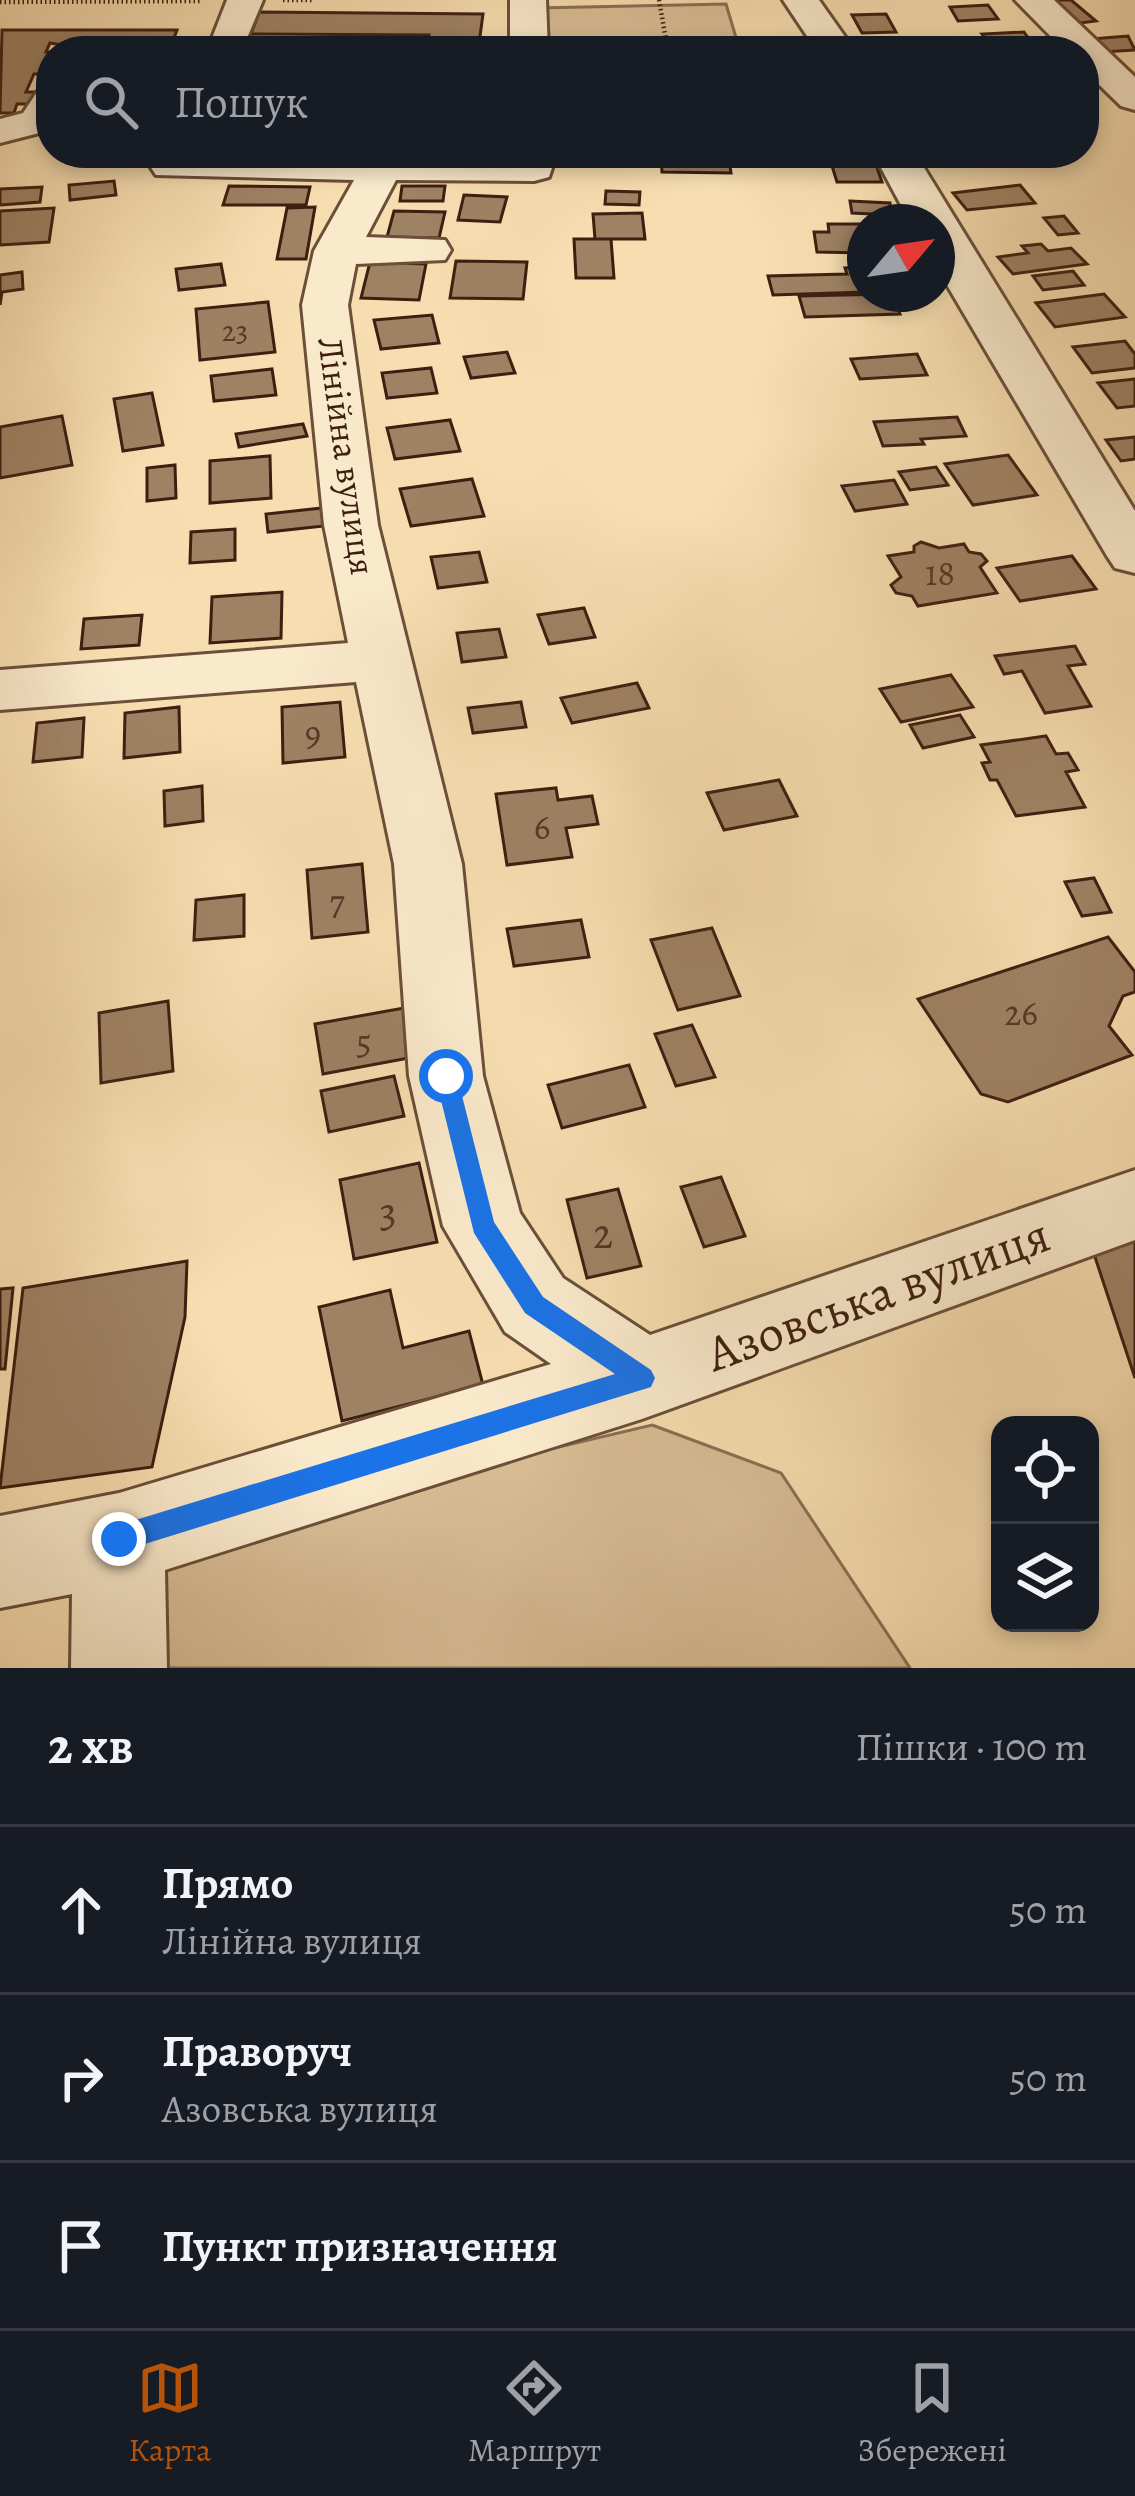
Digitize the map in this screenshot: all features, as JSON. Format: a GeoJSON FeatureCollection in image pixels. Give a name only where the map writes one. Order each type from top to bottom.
{"type":"FeatureCollection","features":[{"type":"Feature","properties":{"kind":"street"},"geometry":{"type":"LineString","coordinates":[[230,36],[245,0]]}},
{"type":"Feature","properties":{"kind":"street"},"geometry":{"type":"LineString","coordinates":[[528,0],[529,36]]}},
{"type":"Feature","properties":{"kind":"street"},"geometry":{"type":"LineString","coordinates":[[801,0],[826,36]]}},
{"type":"Feature","properties":{"kind":"street"},"geometry":{"type":"LineString","coordinates":[[1033,0],[1074,36]]}},
{"type":"Feature","properties":{"kind":"street"},"geometry":{"type":"LineString","coordinates":[[1099,57],[1125,80]]}},
{"type":"Feature","properties":{"kind":"street","name":"Лінійна вулиця"},"geometry":{"type":"LineString","coordinates":[[381,168],[336,251],[325,305],[351,524],[428,864],[446,1076],[483,1226],[534,1305],[642,1378]]}},
{"type":"Feature","properties":{"kind":"street"},"geometry":{"type":"LineString","coordinates":[[902,168],[922,204]]}},
{"type":"Feature","properties":{"kind":"street"},"geometry":{"type":"LineString","coordinates":[[336,251],[428,250]]}},
{"type":"Feature","properties":{"kind":"street"},"geometry":{"type":"LineString","coordinates":[[955,261],[1135,556]]}},
{"type":"Feature","properties":{"kind":"street"},"geometry":{"type":"LineString","coordinates":[[1081,469],[1135,463]]}},
{"type":"Feature","properties":{"kind":"street"},"geometry":{"type":"LineString","coordinates":[[0,690],[382,660]]}},
{"type":"Feature","properties":{"kind":"street","name":"Азовська вулиця"},"geometry":{"type":"LineString","coordinates":[[0,1562],[119,1539],[642,1378],[1135,1205]]}},
{"type":"Feature","properties":{"kind":"street"},"geometry":{"type":"LineString","coordinates":[[119,1539],[119,1668]]}},
{"type":"Feature","properties":{"kind":"path"},"geometry":{"type":"LineString","coordinates":[[0,2],[313,0]]}},
{"type":"Feature","properties":{"kind":"path"},"geometry":{"type":"LineString","coordinates":[[659,0],[665,36]]}},
{"type":"Feature","properties":{"kind":"shaded area"},"geometry":{"type":"Polygon","coordinates":[[[726,4],[736,36],[533,36],[537,8],[726,4]]]}},
{"type":"Feature","properties":{"kind":"shaded area"},"geometry":{"type":"Polygon","coordinates":[[[652,1425],[781,1473],[910,1668],[153,1668],[164,1540],[652,1425]]]}},
{"type":"Feature","properties":{"kind":"building"},"geometry":{"type":"Polygon","coordinates":[[[1044,0],[1071,0],[1096,21],[1072,24],[1044,0]]]}},
{"type":"Feature","properties":{"kind":"building"},"geometry":{"type":"Polygon","coordinates":[[[988,5],[998,19],[958,21],[950,7],[988,5]]]}},
{"type":"Feature","properties":{"kind":"building"},"geometry":{"type":"Polygon","coordinates":[[[259,12],[483,14],[480,36],[251,34],[259,12]]]}},
{"type":"Feature","properties":{"kind":"building"},"geometry":{"type":"Polygon","coordinates":[[[886,14],[896,32],[862,33],[852,15],[886,14]]]}},
{"type":"Feature","properties":{"kind":"building"},"geometry":{"type":"Polygon","coordinates":[[[2,30],[177,30],[175,36],[36,36],[36,74],[26,92],[36,92],[30,104],[17,104],[14,113],[0,113],[2,30]]]}},
{"type":"Feature","properties":{"kind":"building"},"geometry":{"type":"Polygon","coordinates":[[[1024,32],[1027,36],[983,36],[1024,32]]]}},
{"type":"Feature","properties":{"kind":"building"},"geometry":{"type":"Polygon","coordinates":[[[1128,36],[1135,50],[1103,52],[1099,38],[1128,36]]]}},
{"type":"Feature","properties":{"kind":"building"},"geometry":{"type":"Polygon","coordinates":[[[662,168],[730,168],[731,173],[662,172],[662,168]]]}},
{"type":"Feature","properties":{"kind":"building"},"geometry":{"type":"Polygon","coordinates":[[[833,168],[877,168],[882,182],[837,182],[833,168]]]}},
{"type":"Feature","properties":{"kind":"building"},"geometry":{"type":"Polygon","coordinates":[[[114,181],[116,195],[70,200],[69,185],[114,181]]]}},
{"type":"Feature","properties":{"kind":"building"},"geometry":{"type":"Polygon","coordinates":[[[1020,185],[1035,203],[967,210],[953,193],[1020,185]]]}},
{"type":"Feature","properties":{"kind":"building"},"geometry":{"type":"Polygon","coordinates":[[[229,186],[310,187],[306,205],[223,205],[229,186]]]}},
{"type":"Feature","properties":{"kind":"building"},"geometry":{"type":"Polygon","coordinates":[[[402,186],[445,186],[443,201],[400,201],[402,186]]]}},
{"type":"Feature","properties":{"kind":"building"},"geometry":{"type":"Polygon","coordinates":[[[42,187],[40,202],[0,205],[0,189],[42,187]]]}},
{"type":"Feature","properties":{"kind":"building"},"geometry":{"type":"Polygon","coordinates":[[[606,191],[640,192],[639,205],[605,204],[606,191]]]}},
{"type":"Feature","properties":{"kind":"building"},"geometry":{"type":"Polygon","coordinates":[[[464,195],[507,197],[500,222],[458,220],[464,195]]]}},
{"type":"Feature","properties":{"kind":"building"},"geometry":{"type":"Polygon","coordinates":[[[315,207],[306,259],[277,259],[287,208],[315,207]]]}},
{"type":"Feature","properties":{"kind":"building"},"geometry":{"type":"Polygon","coordinates":[[[54,208],[49,242],[0,245],[0,211],[54,208]]]}},
{"type":"Feature","properties":{"kind":"building"},"geometry":{"type":"Polygon","coordinates":[[[394,211],[445,212],[439,238],[387,237],[394,211]]]}},
{"type":"Feature","properties":{"kind":"building"},"geometry":{"type":"Polygon","coordinates":[[[642,213],[645,239],[595,239],[593,214],[642,213]]]}},
{"type":"Feature","properties":{"kind":"building"},"geometry":{"type":"Polygon","coordinates":[[[1064,216],[1078,233],[1058,235],[1044,218],[1064,216]]]}},
{"type":"Feature","properties":{"kind":"building"},"geometry":{"type":"Polygon","coordinates":[[[828,224],[847,224],[847,253],[817,252],[814,232],[829,232],[828,224]]]}},
{"type":"Feature","properties":{"kind":"building"},"geometry":{"type":"Polygon","coordinates":[[[574,239],[611,239],[614,278],[576,278],[574,239]]]}},
{"type":"Feature","properties":{"kind":"building"},"geometry":{"type":"Polygon","coordinates":[[[1041,244],[1048,251],[1071,248],[1087,264],[1013,274],[998,257],[1028,253],[1022,246],[1041,244]]]}},
{"type":"Feature","properties":{"kind":"building"},"geometry":{"type":"Polygon","coordinates":[[[456,261],[527,262],[523,299],[450,298],[456,261]]]}},
{"type":"Feature","properties":{"kind":"building"},"geometry":{"type":"Polygon","coordinates":[[[370,262],[426,264],[419,300],[361,298],[370,262]]]}},
{"type":"Feature","properties":{"kind":"building"},"geometry":{"type":"Polygon","coordinates":[[[221,264],[225,285],[179,290],[176,269],[221,264]]]}},
{"type":"Feature","properties":{"kind":"building"},"geometry":{"type":"Polygon","coordinates":[[[1073,271],[1084,285],[1043,290],[1033,276],[1073,271]]]}},
{"type":"Feature","properties":{"kind":"building"},"geometry":{"type":"Polygon","coordinates":[[[22,272],[23,289],[2,292],[0,305],[0,275],[22,272]]]}},
{"type":"Feature","properties":{"kind":"building"},"geometry":{"type":"Polygon","coordinates":[[[847,274],[847,293],[773,295],[768,276],[847,274]]]}},
{"type":"Feature","properties":{"kind":"building"},"geometry":{"type":"Polygon","coordinates":[[[1104,294],[1125,317],[1055,327],[1036,303],[1104,294]]]}},
{"type":"Feature","properties":{"kind":"building"},"geometry":{"type":"Polygon","coordinates":[[[847,295],[847,312],[900,314],[805,317],[799,296],[847,295]]]}},
{"type":"Feature","properties":{"kind":"building"},"geometry":{"type":"Polygon","coordinates":[[[268,302],[275,352],[200,360],[196,309],[268,302]]]}},
{"type":"Feature","properties":{"kind":"building"},"geometry":{"type":"Polygon","coordinates":[[[432,315],[439,343],[381,349],[374,320],[432,315]]]}},
{"type":"Feature","properties":{"kind":"building"},"geometry":{"type":"Polygon","coordinates":[[[1125,341],[1135,354],[1135,368],[1092,373],[1073,347],[1125,341]]]}},
{"type":"Feature","properties":{"kind":"building"},"geometry":{"type":"Polygon","coordinates":[[[507,352],[515,373],[471,378],[464,357],[507,352]]]}},
{"type":"Feature","properties":{"kind":"building"},"geometry":{"type":"Polygon","coordinates":[[[917,354],[927,375],[860,379],[851,359],[917,354]]]}},
{"type":"Feature","properties":{"kind":"building"},"geometry":{"type":"Polygon","coordinates":[[[431,368],[437,393],[387,398],[382,373],[431,368]]]}},
{"type":"Feature","properties":{"kind":"building"},"geometry":{"type":"Polygon","coordinates":[[[272,369],[276,395],[214,401],[211,376],[272,369]]]}},
{"type":"Feature","properties":{"kind":"building"},"geometry":{"type":"Polygon","coordinates":[[[1135,379],[1135,406],[1117,408],[1098,383],[1135,379]]]}},
{"type":"Feature","properties":{"kind":"building"},"geometry":{"type":"Polygon","coordinates":[[[152,393],[163,445],[123,451],[114,399],[152,393]]]}},
{"type":"Feature","properties":{"kind":"building"},"geometry":{"type":"Polygon","coordinates":[[[62,416],[72,465],[0,478],[0,427],[62,416]]]}},
{"type":"Feature","properties":{"kind":"building"},"geometry":{"type":"Polygon","coordinates":[[[957,417],[966,436],[921,439],[924,444],[883,446],[874,422],[957,417]]]}},
{"type":"Feature","properties":{"kind":"building"},"geometry":{"type":"Polygon","coordinates":[[[450,420],[460,451],[395,459],[387,428],[450,420]]]}},
{"type":"Feature","properties":{"kind":"building"},"geometry":{"type":"Polygon","coordinates":[[[303,424],[307,436],[239,447],[236,434],[303,424]]]}},
{"type":"Feature","properties":{"kind":"building"},"geometry":{"type":"Polygon","coordinates":[[[1135,437],[1135,459],[1121,461],[1106,440],[1135,437]]]}},
{"type":"Feature","properties":{"kind":"building"},"geometry":{"type":"Polygon","coordinates":[[[1008,455],[1037,495],[973,505],[945,464],[1008,455]]]}},
{"type":"Feature","properties":{"kind":"building"},"geometry":{"type":"Polygon","coordinates":[[[270,456],[271,498],[210,503],[210,461],[270,456]]]}},
{"type":"Feature","properties":{"kind":"building"},"geometry":{"type":"Polygon","coordinates":[[[175,465],[176,498],[147,501],[147,468],[175,465]]]}},
{"type":"Feature","properties":{"kind":"building"},"geometry":{"type":"Polygon","coordinates":[[[936,467],[948,485],[910,490],[899,472],[936,467]]]}},
{"type":"Feature","properties":{"kind":"building"},"geometry":{"type":"Polygon","coordinates":[[[472,479],[484,516],[411,526],[400,489],[472,479]]]}},
{"type":"Feature","properties":{"kind":"building"},"geometry":{"type":"Polygon","coordinates":[[[894,480],[907,504],[855,511],[842,486],[894,480]]]}},
{"type":"Feature","properties":{"kind":"building"},"geometry":{"type":"Polygon","coordinates":[[[322,508],[324,526],[268,532],[266,514],[322,508]]]}},
{"type":"Feature","properties":{"kind":"building"},"geometry":{"type":"Polygon","coordinates":[[[235,529],[235,560],[190,563],[191,532],[235,529]]]}},
{"type":"Feature","properties":{"kind":"building"},"geometry":{"type":"Polygon","coordinates":[[[921,542],[939,548],[964,544],[969,552],[981,554],[987,561],[980,567],[997,593],[918,606],[912,596],[896,593],[891,585],[901,577],[888,556],[914,552],[921,542]]]}},
{"type":"Feature","properties":{"kind":"building"},"geometry":{"type":"Polygon","coordinates":[[[479,552],[487,582],[438,588],[431,557],[479,552]]]}},
{"type":"Feature","properties":{"kind":"building"},"geometry":{"type":"Polygon","coordinates":[[[1072,556],[1096,589],[1020,601],[997,568],[1072,556]]]}},
{"type":"Feature","properties":{"kind":"building"},"geometry":{"type":"Polygon","coordinates":[[[282,592],[281,638],[210,643],[212,597],[282,592]]]}},
{"type":"Feature","properties":{"kind":"building"},"geometry":{"type":"Polygon","coordinates":[[[584,608],[595,637],[549,644],[538,615],[584,608]]]}},
{"type":"Feature","properties":{"kind":"building"},"geometry":{"type":"Polygon","coordinates":[[[142,615],[139,645],[81,649],[84,619],[142,615]]]}},
{"type":"Feature","properties":{"kind":"building"},"geometry":{"type":"Polygon","coordinates":[[[499,629],[506,657],[462,662],[457,633],[499,629]]]}},
{"type":"Feature","properties":{"kind":"building"},"geometry":{"type":"Polygon","coordinates":[[[1075,646],[1085,664],[1068,666],[1091,706],[1045,713],[1022,671],[1004,674],[995,656],[1075,646]]]}},
{"type":"Feature","properties":{"kind":"building"},"geometry":{"type":"Polygon","coordinates":[[[951,675],[973,707],[901,722],[880,689],[951,675]]]}},
{"type":"Feature","properties":{"kind":"building"},"geometry":{"type":"Polygon","coordinates":[[[637,683],[649,708],[572,723],[561,698],[637,683]]]}},
{"type":"Feature","properties":{"kind":"building"},"geometry":{"type":"Polygon","coordinates":[[[340,702],[345,757],[283,763],[282,707],[340,702]]]}},
{"type":"Feature","properties":{"kind":"building"},"geometry":{"type":"Polygon","coordinates":[[[521,702],[526,727],[473,733],[468,708],[521,702]]]}},
{"type":"Feature","properties":{"kind":"building"},"geometry":{"type":"Polygon","coordinates":[[[179,707],[180,752],[124,758],[125,713],[179,707]]]}},
{"type":"Feature","properties":{"kind":"building"},"geometry":{"type":"Polygon","coordinates":[[[960,715],[974,737],[923,748],[910,725],[960,715]]]}},
{"type":"Feature","properties":{"kind":"building"},"geometry":{"type":"Polygon","coordinates":[[[84,718],[82,757],[33,762],[37,723],[84,718]]]}},
{"type":"Feature","properties":{"kind":"building"},"geometry":{"type":"Polygon","coordinates":[[[1046,736],[1056,754],[1068,753],[1078,770],[1066,772],[1085,807],[1016,816],[997,780],[990,780],[982,763],[990,762],[981,745],[1046,736]]]}},
{"type":"Feature","properties":{"kind":"building"},"geometry":{"type":"Polygon","coordinates":[[[779,780],[797,816],[724,830],[707,793],[779,780]]]}},
{"type":"Feature","properties":{"kind":"building"},"geometry":{"type":"Polygon","coordinates":[[[202,786],[203,821],[165,826],[164,791],[202,786]]]}},
{"type":"Feature","properties":{"kind":"building"},"geometry":{"type":"Polygon","coordinates":[[[556,788],[558,800],[592,796],[598,824],[566,828],[572,857],[507,865],[496,794],[556,788]]]}},
{"type":"Feature","properties":{"kind":"building"},"geometry":{"type":"Polygon","coordinates":[[[362,864],[368,932],[312,938],[307,870],[362,864]]]}},
{"type":"Feature","properties":{"kind":"building"},"geometry":{"type":"Polygon","coordinates":[[[1094,878],[1111,912],[1082,916],[1065,882],[1094,878]]]}},
{"type":"Feature","properties":{"kind":"building"},"geometry":{"type":"Polygon","coordinates":[[[244,895],[244,936],[194,940],[196,900],[244,895]]]}},
{"type":"Feature","properties":{"kind":"building"},"geometry":{"type":"Polygon","coordinates":[[[581,920],[589,957],[514,966],[507,929],[581,920]]]}},
{"type":"Feature","properties":{"kind":"building"},"geometry":{"type":"Polygon","coordinates":[[[712,928],[740,996],[678,1010],[651,940],[712,928]]]}},
{"type":"Feature","properties":{"kind":"building"},"geometry":{"type":"Polygon","coordinates":[[[1108,937],[1135,972],[1135,992],[1123,996],[1109,1026],[1132,1055],[1008,1102],[981,1094],[918,999],[1108,937]]]}},
{"type":"Feature","properties":{"kind":"building"},"geometry":{"type":"Polygon","coordinates":[[[168,1001],[173,1071],[101,1083],[99,1013],[168,1001]]]}},
{"type":"Feature","properties":{"kind":"building"},"geometry":{"type":"Polygon","coordinates":[[[404,1008],[414,1057],[323,1074],[315,1024],[404,1008]]]}},
{"type":"Feature","properties":{"kind":"building"},"geometry":{"type":"Polygon","coordinates":[[[692,1025],[715,1077],[676,1086],[655,1034],[692,1025]]]}},
{"type":"Feature","properties":{"kind":"building"},"geometry":{"type":"Polygon","coordinates":[[[629,1065],[645,1107],[562,1128],[548,1085],[629,1065]]]}},
{"type":"Feature","properties":{"kind":"building"},"geometry":{"type":"Polygon","coordinates":[[[394,1076],[404,1116],[329,1132],[321,1091],[394,1076]]]}},
{"type":"Feature","properties":{"kind":"building"},"geometry":{"type":"Polygon","coordinates":[[[419,1163],[437,1242],[354,1259],[340,1180],[419,1163]]]}},
{"type":"Feature","properties":{"kind":"building"},"geometry":{"type":"Polygon","coordinates":[[[721,1177],[745,1236],[704,1247],[681,1187],[721,1177]]]}},
{"type":"Feature","properties":{"kind":"building"},"geometry":{"type":"Polygon","coordinates":[[[618,1189],[641,1266],[587,1278],[567,1200],[618,1189]]]}},
{"type":"Feature","properties":{"kind":"building"},"geometry":{"type":"Polygon","coordinates":[[[1135,1234],[1135,1378],[1090,1242],[1135,1234]]]}},
{"type":"Feature","properties":{"kind":"building"},"geometry":{"type":"Polygon","coordinates":[[[187,1261],[185,1317],[152,1467],[0,1488],[23,1288],[187,1261]]]}},
{"type":"Feature","properties":{"kind":"building"},"geometry":{"type":"Polygon","coordinates":[[[13,1288],[5,1369],[0,1369],[0,1289],[13,1288]]]}},
{"type":"Feature","properties":{"kind":"building"},"geometry":{"type":"Polygon","coordinates":[[[390,1290],[403,1348],[469,1331],[483,1385],[342,1421],[319,1307],[390,1290]]]}},
{"type":"Feature","properties":{"kind":"route"},"geometry":{"type":"LineString","coordinates":[[119,1539],[642,1378],[534,1305],[483,1226],[446,1076]]}}]}
